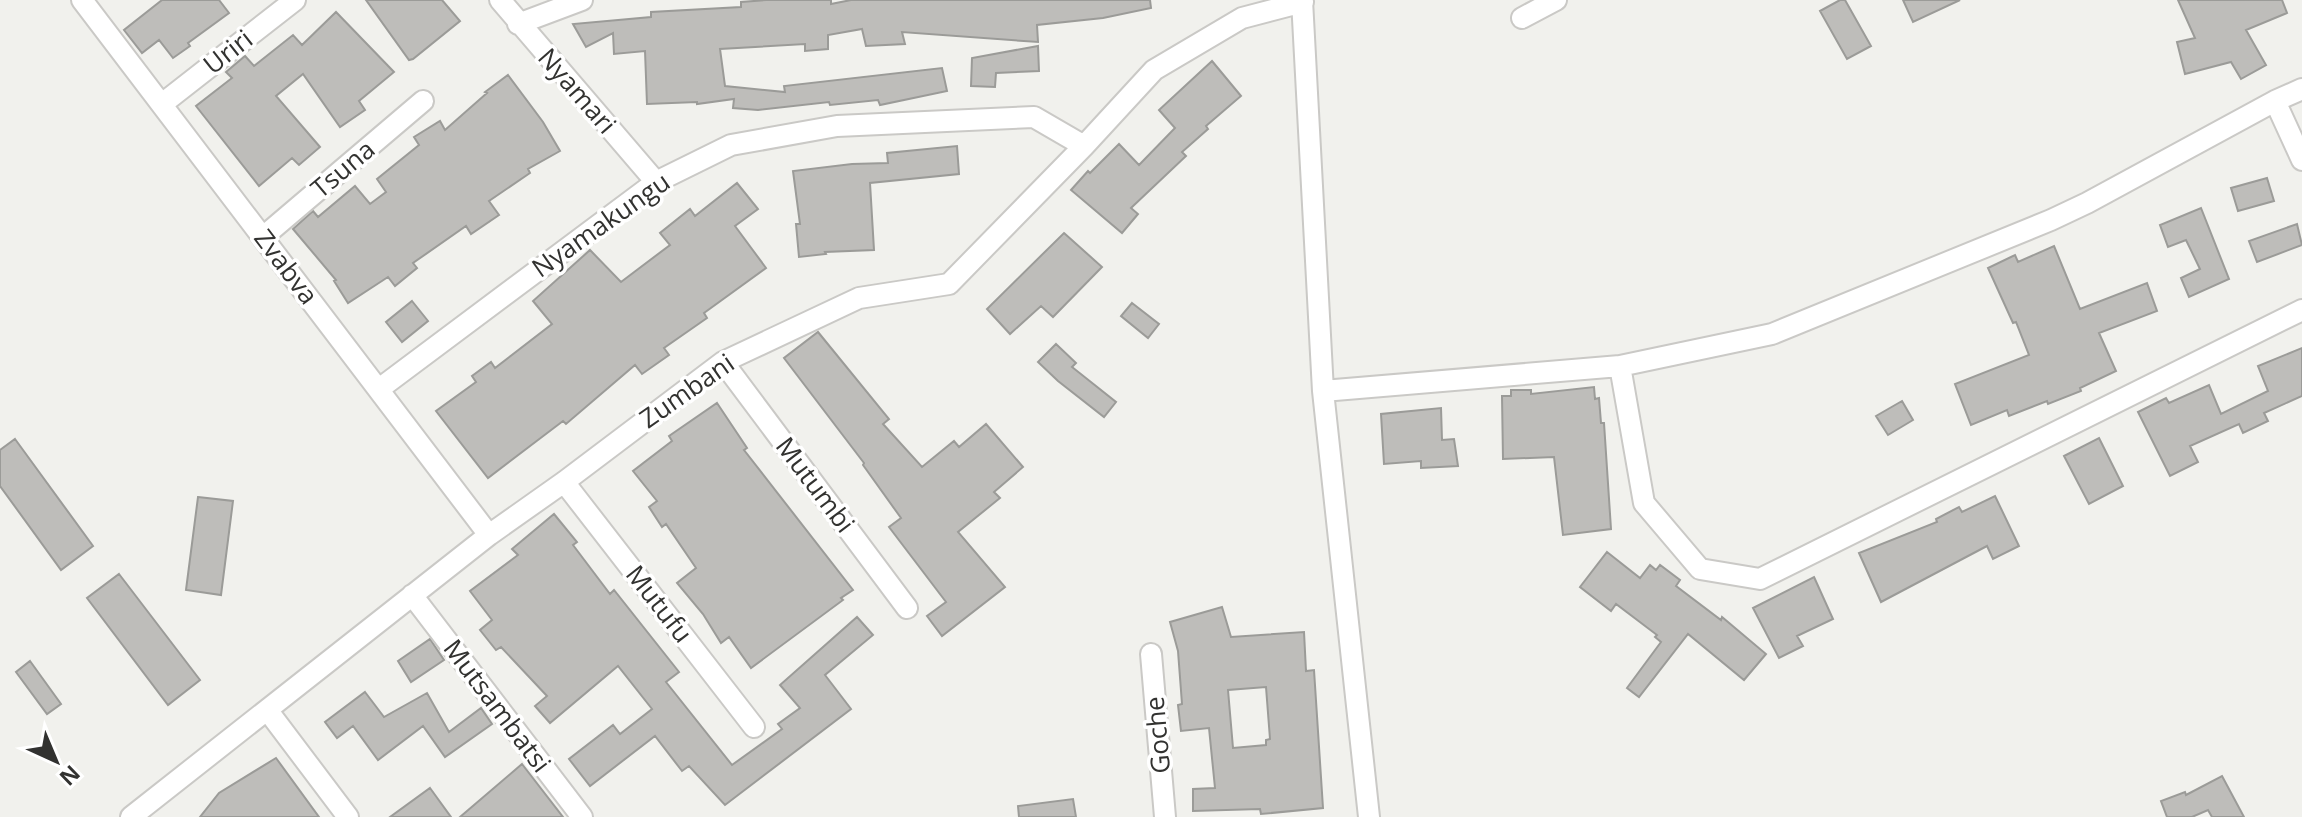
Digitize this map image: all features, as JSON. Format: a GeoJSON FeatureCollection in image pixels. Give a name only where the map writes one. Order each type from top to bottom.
{"type":"FeatureCollection","features":[{"type":"Feature","properties":{"kind":"street","name":"Zvabva"},"geometry":{"type":"LineString","coordinates":[[82,0],[489,535]]}},
{"type":"Feature","properties":{"kind":"street","name":"Uriri"},"geometry":{"type":"LineString","coordinates":[[162,104],[295,0]]}},
{"type":"Feature","properties":{"kind":"street","name":"Nyamari"},"geometry":{"type":"LineString","coordinates":[[500,0],[656,182]]}},
{"type":"Feature","properties":{"kind":"street"},"geometry":{"type":"LineString","coordinates":[[518,24],[582,0]]}},
{"type":"Feature","properties":{"kind":"street"},"geometry":{"type":"LineString","coordinates":[[1522,18],[1556,0]]}},
{"type":"Feature","properties":{"kind":"street"},"geometry":{"type":"LineString","coordinates":[[1302,1],[1323,391],[1369,817]]}},
{"type":"Feature","properties":{"kind":"street","name":"Zumbani"},"geometry":{"type":"LineString","coordinates":[[131,817],[489,535],[723,362],[859,298],[949,284],[1154,70],[1242,18],[1302,1]]}},
{"type":"Feature","properties":{"kind":"street"},"geometry":{"type":"LineString","coordinates":[[1323,391],[1620,366],[1772,334],[2087,203],[2302,89]]}},
{"type":"Feature","properties":{"kind":"street","name":"Tsuna"},"geometry":{"type":"LineString","coordinates":[[263,237],[423,101]]}},
{"type":"Feature","properties":{"kind":"street"},"geometry":{"type":"LineString","coordinates":[[2275,101],[2302,160]]}},
{"type":"Feature","properties":{"kind":"street","name":"Nyamakungu"},"geometry":{"type":"LineString","coordinates":[[379,389],[656,182],[731,145],[837,126],[1034,117],[1084,146]]}},
{"type":"Feature","properties":{"kind":"street"},"geometry":{"type":"LineString","coordinates":[[1620,366],[1644,503],[1700,569],[1760,579],[2302,310]]}},
{"type":"Feature","properties":{"kind":"street","name":"Mutumbi"},"geometry":{"type":"LineString","coordinates":[[723,362],[907,608]]}},
{"type":"Feature","properties":{"kind":"street","name":"Mutufu"},"geometry":{"type":"LineString","coordinates":[[564,482],[754,727]]}},
{"type":"Feature","properties":{"kind":"street","name":"Mutsambatsi"},"geometry":{"type":"LineString","coordinates":[[412,595],[582,817]]}},
{"type":"Feature","properties":{"kind":"street","name":"Goche"},"geometry":{"type":"LineString","coordinates":[[1151,654],[1165,817]]}},
{"type":"Feature","properties":{"kind":"street"},"geometry":{"type":"LineString","coordinates":[[268,711],[348,817]]}},
{"type":"Feature","properties":{"kind":"building"},"geometry":{"type":"Polygon","coordinates":[[[162,0],[219,0],[229,13],[173,58],[159,40],[142,53],[124,30],[162,0]]]}},
{"type":"Feature","properties":{"kind":"building"},"geometry":{"type":"Polygon","coordinates":[[[366,0],[442,0],[460,21],[409,60],[366,0]]]}},
{"type":"Feature","properties":{"kind":"building"},"geometry":{"type":"Polygon","coordinates":[[[831,0],[831,4],[851,0],[1150,0],[1151,8],[1103,18],[1037,25],[1038,42],[902,32],[905,44],[866,46],[862,29],[828,35],[828,49],[805,51],[805,44],[720,49],[725,86],[785,92],[784,86],[942,68],[947,91],[880,105],[878,100],[830,105],[829,102],[758,110],[733,108],[734,99],[697,104],[647,104],[645,51],[614,54],[613,33],[586,47],[573,24],[651,17],[651,12],[741,7],[741,2],[831,0]]]}},
{"type":"Feature","properties":{"kind":"building"},"geometry":{"type":"Polygon","coordinates":[[[1845,0],[1871,46],[1847,59],[1820,11],[1845,0]]]}},
{"type":"Feature","properties":{"kind":"building"},"geometry":{"type":"Polygon","coordinates":[[[1903,0],[1960,0],[1913,22],[1903,0]]]}},
{"type":"Feature","properties":{"kind":"building"},"geometry":{"type":"Polygon","coordinates":[[[2178,0],[2282,0],[2287,13],[2246,30],[2266,65],[2241,79],[2231,62],[2185,74],[2177,42],[2195,38],[2178,0]]]}},
{"type":"Feature","properties":{"kind":"building"},"geometry":{"type":"Polygon","coordinates":[[[336,12],[394,72],[359,101],[365,110],[340,127],[303,74],[276,96],[320,147],[299,165],[292,158],[259,186],[196,106],[232,78],[226,72],[245,56],[254,66],[293,35],[302,45],[336,12]]]}},
{"type":"Feature","properties":{"kind":"building"},"geometry":{"type":"Polygon","coordinates":[[[1038,46],[1039,71],[996,73],[995,87],[971,86],[972,58],[1038,46]]]}},
{"type":"Feature","properties":{"kind":"building"},"geometry":{"type":"Polygon","coordinates":[[[1212,61],[1241,96],[1206,126],[1208,129],[1182,152],[1186,156],[1131,208],[1138,214],[1122,233],[1071,190],[1119,144],[1139,165],[1175,128],[1159,110],[1212,61]]]}},
{"type":"Feature","properties":{"kind":"building"},"geometry":{"type":"Polygon","coordinates":[[[508,75],[560,151],[528,169],[530,173],[489,201],[499,215],[471,234],[466,226],[413,263],[417,268],[395,286],[388,277],[348,303],[336,280],[293,229],[313,211],[318,217],[355,186],[370,204],[386,192],[377,179],[419,145],[414,137],[440,121],[445,130],[508,75]]]}},
{"type":"Feature","properties":{"kind":"building"},"geometry":{"type":"Polygon","coordinates":[[[957,146],[959,174],[870,183],[874,250],[825,252],[799,257],[796,224],[800,224],[793,171],[888,163],[887,153],[957,146]]]}},
{"type":"Feature","properties":{"kind":"building"},"geometry":{"type":"Polygon","coordinates":[[[2267,178],[2274,201],[2238,211],[2231,188],[2267,178]]]}},
{"type":"Feature","properties":{"kind":"building"},"geometry":{"type":"Polygon","coordinates":[[[737,183],[758,209],[735,226],[766,268],[704,313],[707,318],[664,348],[669,355],[642,374],[635,365],[566,424],[563,421],[488,478],[436,411],[476,382],[472,376],[491,362],[495,368],[552,324],[533,301],[590,250],[621,282],[670,245],[660,233],[690,209],[695,216],[737,183]]]}},
{"type":"Feature","properties":{"kind":"building"},"geometry":{"type":"Polygon","coordinates":[[[2201,208],[2229,279],[2189,297],[2181,278],[2200,269],[2186,240],[2168,247],[2160,225],[2201,208]]]}},
{"type":"Feature","properties":{"kind":"building"},"geometry":{"type":"Polygon","coordinates":[[[2297,224],[2302,245],[2257,262],[2249,241],[2297,224]]]}},
{"type":"Feature","properties":{"kind":"building"},"geometry":{"type":"Polygon","coordinates":[[[1064,233],[1102,267],[1053,317],[1041,306],[1010,334],[987,309],[1064,233]]]}},
{"type":"Feature","properties":{"kind":"building"},"geometry":{"type":"Polygon","coordinates":[[[2054,246],[2080,309],[2147,283],[2157,311],[2099,333],[2116,371],[2080,388],[2081,391],[2048,404],[2047,401],[2009,416],[2007,410],[1971,425],[1955,384],[2029,355],[1988,268],[2015,255],[2018,262],[2054,246]]]}},
{"type":"Feature","properties":{"kind":"building"},"geometry":{"type":"Polygon","coordinates":[[[412,301],[428,321],[402,342],[386,322],[412,301]]]}},
{"type":"Feature","properties":{"kind":"building"},"geometry":{"type":"Polygon","coordinates":[[[1132,303],[1159,324],[1148,338],[1121,316],[1132,303]]]}},
{"type":"Feature","properties":{"kind":"building"},"geometry":{"type":"Polygon","coordinates":[[[818,332],[889,419],[883,424],[922,467],[954,441],[959,447],[986,424],[1023,467],[994,492],[1000,498],[958,532],[1005,587],[942,636],[927,616],[946,602],[889,527],[901,518],[864,463],[784,358],[818,332]]]}},
{"type":"Feature","properties":{"kind":"building"},"geometry":{"type":"Polygon","coordinates":[[[1056,344],[1076,363],[1072,367],[1116,402],[1104,417],[1038,362],[1056,344]]]}},
{"type":"Feature","properties":{"kind":"building"},"geometry":{"type":"Polygon","coordinates":[[[2302,348],[2302,396],[2264,413],[2268,421],[2243,433],[2239,424],[2190,446],[2198,462],[2170,476],[2138,412],[2166,398],[2169,403],[2209,385],[2221,414],[2268,391],[2258,366],[2302,348]]]}},
{"type":"Feature","properties":{"kind":"building"},"geometry":{"type":"Polygon","coordinates":[[[1594,387],[1595,399],[1599,398],[1601,423],[1604,423],[1611,529],[1563,535],[1554,457],[1503,459],[1502,396],[1511,396],[1511,390],[1531,390],[1531,394],[1594,387]]]}},
{"type":"Feature","properties":{"kind":"building"},"geometry":{"type":"Polygon","coordinates":[[[1902,401],[1913,420],[1888,435],[1876,416],[1902,401]]]}},
{"type":"Feature","properties":{"kind":"building"},"geometry":{"type":"Polygon","coordinates":[[[717,403],[747,448],[744,450],[853,590],[751,668],[729,637],[721,643],[703,614],[677,583],[696,568],[666,524],[662,527],[649,507],[657,501],[633,471],[672,441],[669,436],[717,403]]]}},
{"type":"Feature","properties":{"kind":"building"},"geometry":{"type":"Polygon","coordinates":[[[1441,408],[1442,440],[1454,439],[1458,466],[1421,468],[1421,461],[1384,464],[1381,414],[1441,408]]]}},
{"type":"Feature","properties":{"kind":"building"},"geometry":{"type":"Polygon","coordinates":[[[2099,438],[2123,486],[2089,504],[2064,456],[2099,438]]]}},
{"type":"Feature","properties":{"kind":"building"},"geometry":{"type":"Polygon","coordinates":[[[15,439],[93,546],[61,570],[0,486],[0,450],[15,439]]]}},
{"type":"Feature","properties":{"kind":"building"},"geometry":{"type":"Polygon","coordinates":[[[1995,496],[2019,546],[1993,559],[1987,546],[1881,602],[1859,553],[1937,522],[1936,519],[1959,507],[1962,512],[1995,496]]]}},
{"type":"Feature","properties":{"kind":"building"},"geometry":{"type":"Polygon","coordinates":[[[198,497],[233,501],[221,595],[186,590],[198,497]]]}},
{"type":"Feature","properties":{"kind":"building"},"geometry":{"type":"Polygon","coordinates":[[[554,514],[577,542],[573,545],[610,594],[614,590],[679,672],[666,682],[732,765],[782,729],[778,724],[800,708],[780,685],[857,617],[873,635],[825,675],[851,709],[725,805],[689,766],[682,771],[655,736],[590,786],[569,759],[613,725],[620,734],[652,709],[618,666],[550,723],[535,706],[547,696],[501,647],[496,650],[480,630],[492,620],[470,591],[518,555],[512,549],[554,514]]]}},
{"type":"Feature","properties":{"kind":"building"},"geometry":{"type":"Polygon","coordinates":[[[1607,552],[1640,578],[1650,565],[1656,570],[1660,565],[1680,580],[1676,586],[1721,620],[1722,617],[1766,654],[1744,680],[1688,634],[1639,697],[1627,688],[1661,642],[1655,637],[1657,635],[1616,604],[1611,611],[1580,587],[1607,552]]]}},
{"type":"Feature","properties":{"kind":"building"},"geometry":{"type":"Polygon","coordinates":[[[119,574],[200,680],[168,705],[87,598],[119,574]]]}},
{"type":"Feature","properties":{"kind":"building"},"geometry":{"type":"Polygon","coordinates":[[[1814,577],[1833,619],[1797,636],[1803,646],[1779,658],[1753,608],[1814,577]]]}},
{"type":"Feature","properties":{"kind":"building"},"geometry":{"type":"Polygon","coordinates":[[[1222,607],[1231,637],[1304,632],[1306,671],[1314,670],[1323,808],[1261,814],[1260,809],[1193,811],[1193,789],[1215,788],[1209,728],[1181,731],[1178,651],[1170,622],[1222,607]],[[1266,687],[1228,690],[1233,748],[1266,745],[1266,740],[1270,739],[1266,687]]]}},
{"type":"Feature","properties":{"kind":"building"},"geometry":{"type":"Polygon","coordinates":[[[430,639],[444,660],[411,682],[398,661],[430,639]]]}},
{"type":"Feature","properties":{"kind":"building"},"geometry":{"type":"Polygon","coordinates":[[[30,661],[61,704],[47,714],[16,672],[30,661]]]}},
{"type":"Feature","properties":{"kind":"building"},"geometry":{"type":"Polygon","coordinates":[[[365,692],[384,717],[427,693],[449,732],[481,708],[492,724],[445,757],[423,726],[378,760],[353,726],[337,738],[325,722],[365,692]]]}},
{"type":"Feature","properties":{"kind":"building"},"geometry":{"type":"Polygon","coordinates":[[[276,758],[319,817],[200,817],[219,793],[276,758]]]}},
{"type":"Feature","properties":{"kind":"building"},"geometry":{"type":"Polygon","coordinates":[[[522,764],[563,817],[460,817],[522,764]]]}},
{"type":"Feature","properties":{"kind":"building"},"geometry":{"type":"Polygon","coordinates":[[[2222,776],[2244,817],[2212,817],[2208,810],[2192,817],[2167,817],[2161,801],[2185,792],[2186,795],[2222,776]]]}},
{"type":"Feature","properties":{"kind":"building"},"geometry":{"type":"Polygon","coordinates":[[[430,788],[451,817],[390,817],[430,788]]]}},
{"type":"Feature","properties":{"kind":"building"},"geometry":{"type":"Polygon","coordinates":[[[1073,799],[1076,817],[1019,817],[1018,806],[1073,799]]]}}]}
